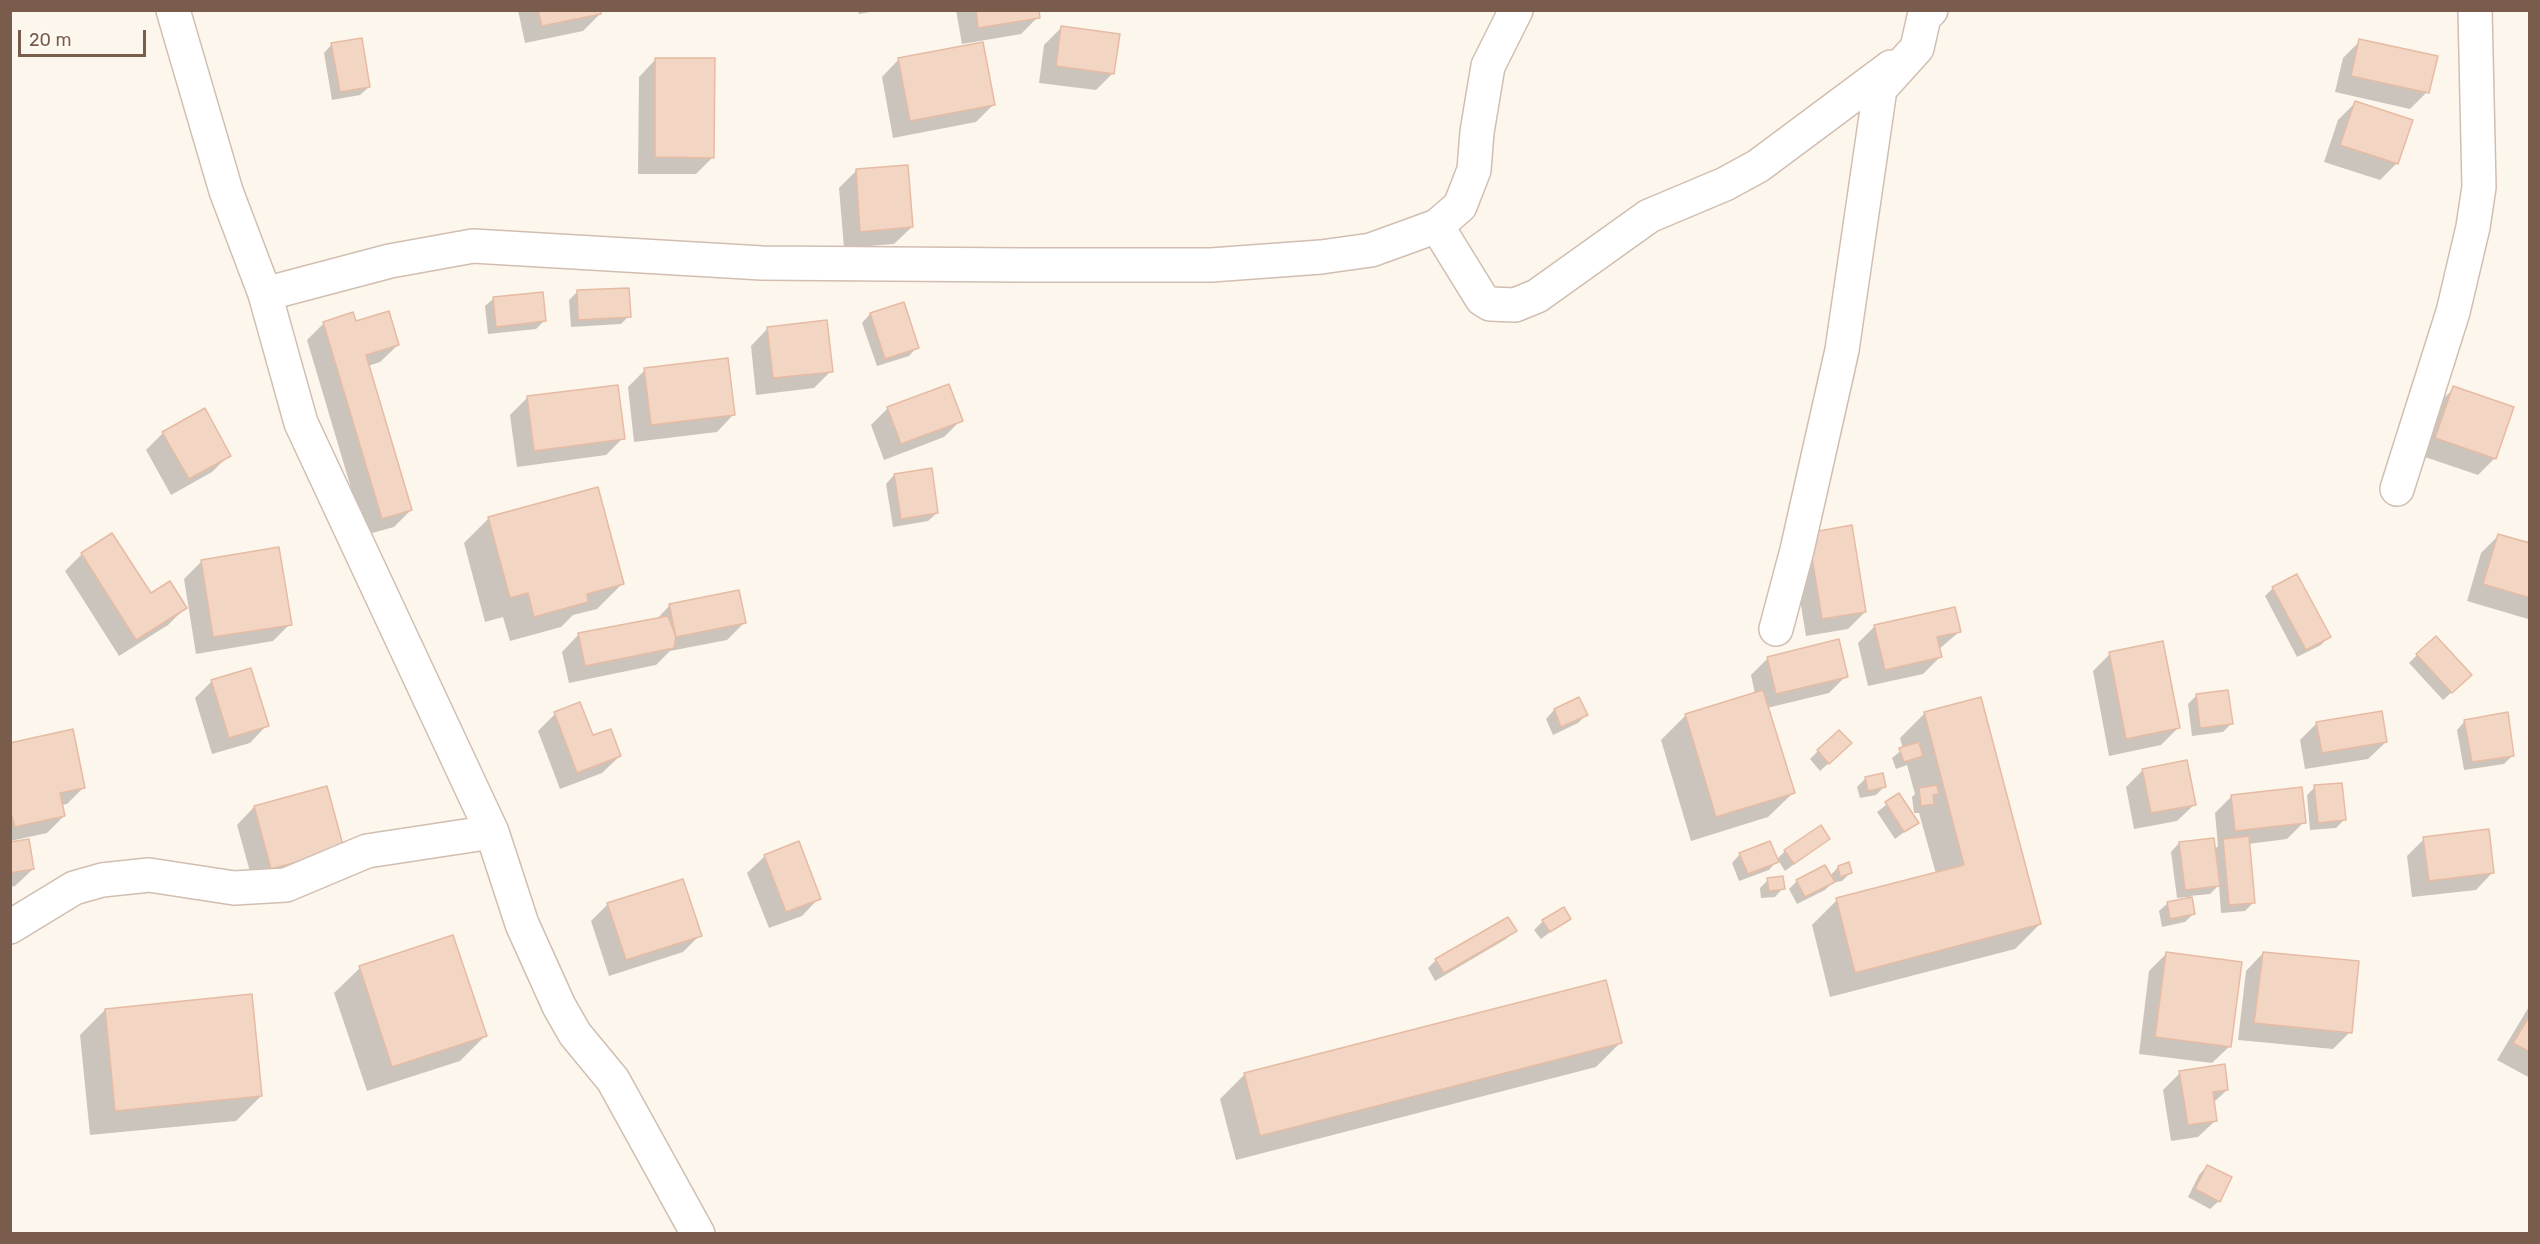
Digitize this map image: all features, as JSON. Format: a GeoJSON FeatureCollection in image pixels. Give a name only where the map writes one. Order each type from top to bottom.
{"type":"FeatureCollection","features":[{"type":"Feature","properties":{"kind":"street"},"geometry":{"type":"LineString","coordinates":[[173,10],[226,191],[265,294],[301,423],[492,832],[522,924],[559,1006],[575,1034],[614,1080],[698,1233]]}},
{"type":"Feature","properties":{"kind":"street"},"geometry":{"type":"LineString","coordinates":[[265,294],[390,261],[472,246],[762,263],[1210,265],[1321,257],[1371,250],[1437,226],[1460,206],[1474,170],[1477,132],[1488,66],[1516,10]]}},
{"type":"Feature","properties":{"kind":"street"},"geometry":{"type":"LineString","coordinates":[[1776,629],[1797,550],[1842,350],[1880,89],[1917,48],[1924,17],[1931,10]]}},
{"type":"Feature","properties":{"kind":"street"},"geometry":{"type":"LineString","coordinates":[[2397,489],[2453,312],[2473,227],[2479,187],[2475,10]]}},
{"type":"Feature","properties":{"kind":"street"},"geometry":{"type":"LineString","coordinates":[[1437,226],[1482,299],[1490,304],[1515,305],[1537,296],[1649,216],[1725,184],[1758,166],[1917,48]]}},
{"type":"Feature","properties":{"kind":"street"},"geometry":{"type":"LineString","coordinates":[[10,927],[74,888],[102,880],[149,874],[234,888],[286,885],[367,851],[492,832]]}},
{"type":"Feature","properties":{"kind":"building"},"geometry":{"type":"Polygon","coordinates":[[[538,10],[601,10],[601,14],[542,26],[538,10]]]}},
{"type":"Feature","properties":{"kind":"building"},"geometry":{"type":"Polygon","coordinates":[[[976,10],[1039,10],[1040,18],[978,28],[976,10]]]}},
{"type":"Feature","properties":{"kind":"building"},"geometry":{"type":"Polygon","coordinates":[[[1061,26],[1120,34],[1114,74],[1056,66],[1061,26]]]}},
{"type":"Feature","properties":{"kind":"building"},"geometry":{"type":"Polygon","coordinates":[[[362,38],[370,87],[340,92],[331,43],[362,38]]]}},
{"type":"Feature","properties":{"kind":"building"},"geometry":{"type":"Polygon","coordinates":[[[2359,39],[2438,56],[2429,93],[2351,76],[2359,39]]]}},
{"type":"Feature","properties":{"kind":"building"},"geometry":{"type":"Polygon","coordinates":[[[983,42],[995,105],[910,121],[898,58],[983,42]]]}},
{"type":"Feature","properties":{"kind":"building"},"geometry":{"type":"Polygon","coordinates":[[[655,58],[715,58],[714,158],[655,157],[655,58]]]}},
{"type":"Feature","properties":{"kind":"building"},"geometry":{"type":"Polygon","coordinates":[[[2355,101],[2413,120],[2398,164],[2340,145],[2355,101]]]}},
{"type":"Feature","properties":{"kind":"building"},"geometry":{"type":"Polygon","coordinates":[[[908,165],[913,227],[860,232],[856,169],[908,165]]]}},
{"type":"Feature","properties":{"kind":"building"},"geometry":{"type":"Polygon","coordinates":[[[629,288],[631,317],[578,320],[577,290],[629,288]]]}},
{"type":"Feature","properties":{"kind":"building"},"geometry":{"type":"Polygon","coordinates":[[[543,292],[546,321],[496,327],[493,297],[543,292]]]}},
{"type":"Feature","properties":{"kind":"building"},"geometry":{"type":"Polygon","coordinates":[[[904,302],[919,348],[885,359],[870,313],[904,302]]]}},
{"type":"Feature","properties":{"kind":"building"},"geometry":{"type":"Polygon","coordinates":[[[389,311],[399,345],[366,355],[412,510],[382,519],[323,322],[353,312],[356,321],[389,311]]]}},
{"type":"Feature","properties":{"kind":"building"},"geometry":{"type":"Polygon","coordinates":[[[827,320],[833,372],[773,378],[767,327],[827,320]]]}},
{"type":"Feature","properties":{"kind":"building"},"geometry":{"type":"Polygon","coordinates":[[[728,358],[735,415],[651,425],[644,368],[728,358]]]}},
{"type":"Feature","properties":{"kind":"building"},"geometry":{"type":"Polygon","coordinates":[[[949,384],[963,421],[901,444],[887,407],[949,384]]]}},
{"type":"Feature","properties":{"kind":"building"},"geometry":{"type":"Polygon","coordinates":[[[618,385],[625,439],[534,451],[527,396],[618,385]]]}},
{"type":"Feature","properties":{"kind":"building"},"geometry":{"type":"Polygon","coordinates":[[[2453,386],[2514,407],[2496,459],[2435,438],[2453,386]]]}},
{"type":"Feature","properties":{"kind":"building"},"geometry":{"type":"Polygon","coordinates":[[[205,408],[231,456],[189,479],[162,432],[205,408]]]}},
{"type":"Feature","properties":{"kind":"building"},"geometry":{"type":"Polygon","coordinates":[[[932,468],[938,513],[901,519],[894,474],[932,468]]]}},
{"type":"Feature","properties":{"kind":"building"},"geometry":{"type":"Polygon","coordinates":[[[598,487],[624,584],[587,594],[588,602],[534,617],[528,593],[510,598],[488,517],[598,487]]]}},
{"type":"Feature","properties":{"kind":"building"},"geometry":{"type":"Polygon","coordinates":[[[1852,525],[1866,612],[1822,619],[1808,533],[1852,525]]]}},
{"type":"Feature","properties":{"kind":"building"},"geometry":{"type":"Polygon","coordinates":[[[112,533],[151,593],[170,581],[187,608],[136,640],[81,553],[112,533]]]}},
{"type":"Feature","properties":{"kind":"building"},"geometry":{"type":"Polygon","coordinates":[[[2498,534],[2530,543],[2530,598],[2483,584],[2498,534]]]}},
{"type":"Feature","properties":{"kind":"building"},"geometry":{"type":"Polygon","coordinates":[[[279,547],[292,625],[213,637],[201,560],[279,547]]]}},
{"type":"Feature","properties":{"kind":"building"},"geometry":{"type":"Polygon","coordinates":[[[2297,574],[2331,637],[2306,650],[2272,587],[2297,574]]]}},
{"type":"Feature","properties":{"kind":"building"},"geometry":{"type":"Polygon","coordinates":[[[739,590],[746,623],[676,637],[669,604],[739,590]]]}},
{"type":"Feature","properties":{"kind":"building"},"geometry":{"type":"Polygon","coordinates":[[[1955,607],[1961,632],[1937,637],[1942,657],[1885,670],[1874,625],[1955,607]]]}},
{"type":"Feature","properties":{"kind":"building"},"geometry":{"type":"Polygon","coordinates":[[[668,616],[676,637],[674,648],[585,666],[578,633],[668,616]]]}},
{"type":"Feature","properties":{"kind":"building"},"geometry":{"type":"Polygon","coordinates":[[[2436,636],[2472,675],[2452,693],[2416,654],[2436,636]]]}},
{"type":"Feature","properties":{"kind":"building"},"geometry":{"type":"Polygon","coordinates":[[[1839,639],[1848,677],[1776,694],[1767,657],[1839,639]]]}},
{"type":"Feature","properties":{"kind":"building"},"geometry":{"type":"Polygon","coordinates":[[[2163,641],[2180,728],[2126,739],[2109,652],[2163,641]]]}},
{"type":"Feature","properties":{"kind":"building"},"geometry":{"type":"Polygon","coordinates":[[[251,668],[269,726],[229,738],[211,680],[251,668]]]}},
{"type":"Feature","properties":{"kind":"building"},"geometry":{"type":"Polygon","coordinates":[[[1763,690],[1795,793],[1716,817],[1685,714],[1763,690]]]}},
{"type":"Feature","properties":{"kind":"building"},"geometry":{"type":"Polygon","coordinates":[[[2228,690],[2233,724],[2200,728],[2196,694],[2228,690]]]}},
{"type":"Feature","properties":{"kind":"building"},"geometry":{"type":"Polygon","coordinates":[[[1579,697],[1588,715],[1561,727],[1554,709],[1579,697]]]}},
{"type":"Feature","properties":{"kind":"building"},"geometry":{"type":"Polygon","coordinates":[[[1981,697],[2041,924],[1855,973],[1836,898],[1964,865],[1924,712],[1981,697]]]}},
{"type":"Feature","properties":{"kind":"building"},"geometry":{"type":"Polygon","coordinates":[[[580,702],[593,735],[611,729],[621,756],[577,773],[554,712],[580,702]]]}},
{"type":"Feature","properties":{"kind":"building"},"geometry":{"type":"Polygon","coordinates":[[[2382,711],[2387,742],[2322,753],[2316,722],[2382,711]]]}},
{"type":"Feature","properties":{"kind":"building"},"geometry":{"type":"Polygon","coordinates":[[[2508,712],[2514,756],[2472,762],[2464,720],[2508,712]]]}},
{"type":"Feature","properties":{"kind":"building"},"geometry":{"type":"Polygon","coordinates":[[[73,729],[85,788],[60,793],[65,816],[15,827],[10,810],[10,743],[73,729]]]}},
{"type":"Feature","properties":{"kind":"building"},"geometry":{"type":"Polygon","coordinates":[[[1839,730],[1852,743],[1829,764],[1817,750],[1839,730]]]}},
{"type":"Feature","properties":{"kind":"building"},"geometry":{"type":"Polygon","coordinates":[[[1919,742],[1923,756],[1904,762],[1899,748],[1919,742]]]}},
{"type":"Feature","properties":{"kind":"building"},"geometry":{"type":"Polygon","coordinates":[[[2187,760],[2196,805],[2151,813],[2142,769],[2187,760]]]}},
{"type":"Feature","properties":{"kind":"building"},"geometry":{"type":"Polygon","coordinates":[[[1883,773],[1886,787],[1868,791],[1865,777],[1883,773]]]}},
{"type":"Feature","properties":{"kind":"building"},"geometry":{"type":"Polygon","coordinates":[[[2342,783],[2346,820],[2318,823],[2314,785],[2342,783]]]}},
{"type":"Feature","properties":{"kind":"building"},"geometry":{"type":"Polygon","coordinates":[[[1937,785],[1939,794],[1933,795],[1934,804],[1921,806],[1919,788],[1937,785]]]}},
{"type":"Feature","properties":{"kind":"building"},"geometry":{"type":"Polygon","coordinates":[[[327,786],[344,849],[271,869],[254,806],[327,786]]]}},
{"type":"Feature","properties":{"kind":"building"},"geometry":{"type":"Polygon","coordinates":[[[2302,787],[2306,823],[2235,831],[2231,795],[2302,787]]]}},
{"type":"Feature","properties":{"kind":"building"},"geometry":{"type":"Polygon","coordinates":[[[1899,793],[1919,823],[1904,832],[1885,802],[1899,793]]]}},
{"type":"Feature","properties":{"kind":"building"},"geometry":{"type":"Polygon","coordinates":[[[1821,825],[1830,839],[1794,864],[1784,850],[1821,825]]]}},
{"type":"Feature","properties":{"kind":"building"},"geometry":{"type":"Polygon","coordinates":[[[2489,829],[2494,873],[2429,881],[2423,837],[2489,829]]]}},
{"type":"Feature","properties":{"kind":"building"},"geometry":{"type":"Polygon","coordinates":[[[2249,836],[2255,903],[2229,905],[2223,839],[2249,836]]]}},
{"type":"Feature","properties":{"kind":"building"},"geometry":{"type":"Polygon","coordinates":[[[2214,838],[2220,886],[2185,890],[2179,842],[2214,838]]]}},
{"type":"Feature","properties":{"kind":"building"},"geometry":{"type":"Polygon","coordinates":[[[29,839],[34,869],[10,873],[10,842],[29,839]]]}},
{"type":"Feature","properties":{"kind":"building"},"geometry":{"type":"Polygon","coordinates":[[[799,841],[821,899],[786,912],[764,855],[799,841]]]}},
{"type":"Feature","properties":{"kind":"building"},"geometry":{"type":"Polygon","coordinates":[[[1770,841],[1779,862],[1748,874],[1739,853],[1770,841]]]}},
{"type":"Feature","properties":{"kind":"building"},"geometry":{"type":"Polygon","coordinates":[[[1849,862],[1852,873],[1840,877],[1838,866],[1849,862]]]}},
{"type":"Feature","properties":{"kind":"building"},"geometry":{"type":"Polygon","coordinates":[[[1825,865],[1835,882],[1805,897],[1796,880],[1825,865]]]}},
{"type":"Feature","properties":{"kind":"building"},"geometry":{"type":"Polygon","coordinates":[[[1783,876],[1785,889],[1769,891],[1767,878],[1783,876]]]}},
{"type":"Feature","properties":{"kind":"building"},"geometry":{"type":"Polygon","coordinates":[[[683,879],[702,936],[626,960],[607,903],[683,879]]]}},
{"type":"Feature","properties":{"kind":"building"},"geometry":{"type":"Polygon","coordinates":[[[2192,897],[2195,914],[2170,919],[2167,902],[2192,897]]]}},
{"type":"Feature","properties":{"kind":"building"},"geometry":{"type":"Polygon","coordinates":[[[1564,907],[1571,919],[1550,932],[1542,920],[1564,907]]]}},
{"type":"Feature","properties":{"kind":"building"},"geometry":{"type":"Polygon","coordinates":[[[1508,917],[1517,931],[1444,973],[1435,959],[1508,917]]]}},
{"type":"Feature","properties":{"kind":"building"},"geometry":{"type":"Polygon","coordinates":[[[453,935],[487,1036],[392,1067],[359,966],[453,935]]]}},
{"type":"Feature","properties":{"kind":"building"},"geometry":{"type":"Polygon","coordinates":[[[2166,952],[2242,962],[2231,1047],[2155,1037],[2166,952]]]}},
{"type":"Feature","properties":{"kind":"building"},"geometry":{"type":"Polygon","coordinates":[[[2263,952],[2359,961],[2352,1033],[2254,1023],[2263,952]]]}},
{"type":"Feature","properties":{"kind":"building"},"geometry":{"type":"Polygon","coordinates":[[[1606,980],[1622,1043],[1260,1136],[1244,1073],[1606,980]]]}},
{"type":"Feature","properties":{"kind":"building"},"geometry":{"type":"Polygon","coordinates":[[[252,994],[262,1096],[115,1111],[105,1009],[252,994]]]}},
{"type":"Feature","properties":{"kind":"building"},"geometry":{"type":"Polygon","coordinates":[[[2530,1015],[2530,1052],[2513,1043],[2530,1015]]]}},
{"type":"Feature","properties":{"kind":"building"},"geometry":{"type":"Polygon","coordinates":[[[2225,1064],[2228,1090],[2213,1092],[2217,1121],[2188,1125],[2179,1071],[2225,1064]]]}},
{"type":"Feature","properties":{"kind":"building"},"geometry":{"type":"Polygon","coordinates":[[[2207,1165],[2232,1177],[2220,1202],[2195,1189],[2207,1165]]]}}]}
